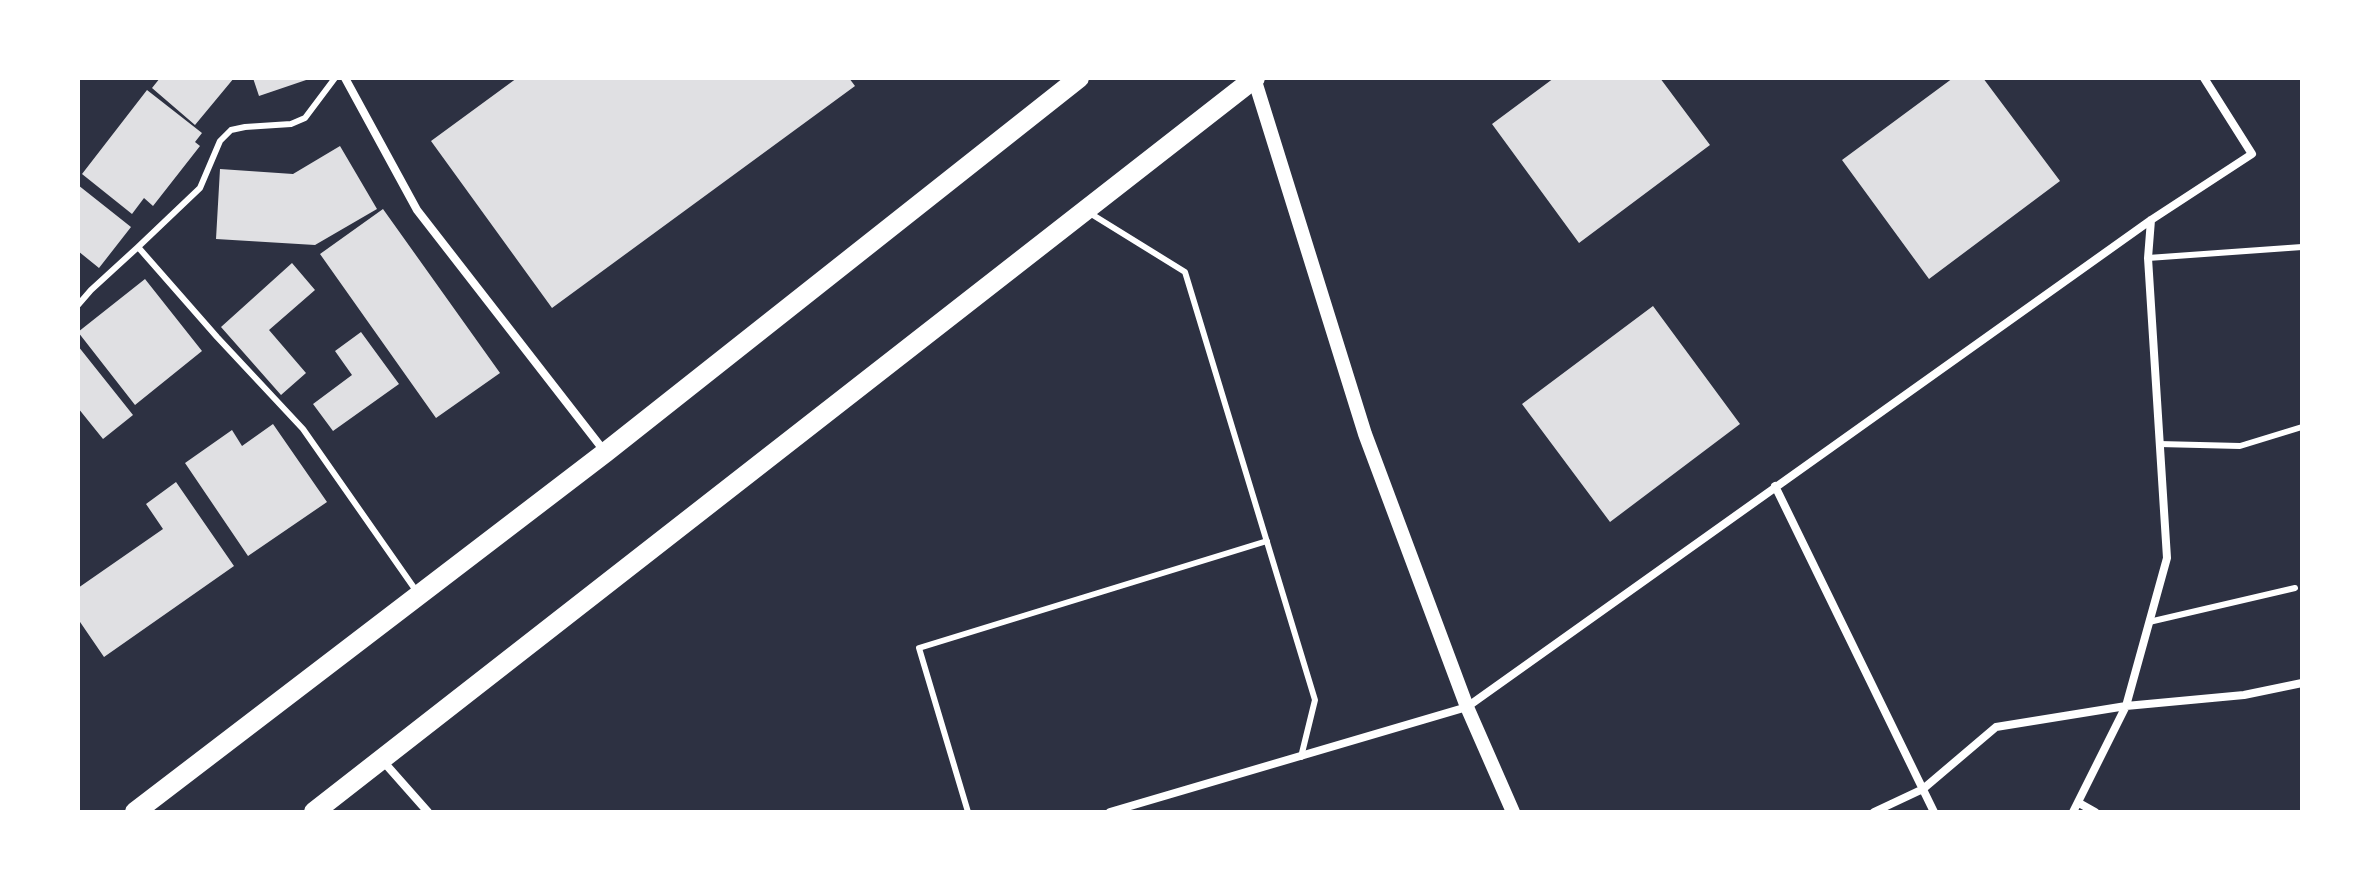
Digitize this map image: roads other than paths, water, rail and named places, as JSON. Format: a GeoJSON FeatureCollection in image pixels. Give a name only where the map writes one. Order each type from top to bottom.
{"type":"FeatureCollection","features":[{"type":"Feature","properties":{"kind":"main road"},"geometry":{"type":"LineString","coordinates":[[135,812],[606,452],[1079,78]]}},
{"type":"Feature","properties":{"kind":"main road"},"geometry":{"type":"LineString","coordinates":[[314,812],[1254,78]]}},
{"type":"Feature","properties":{"kind":"street"},"geometry":{"type":"LineString","coordinates":[[345,78],[417,210],[606,452]]}},
{"type":"Feature","properties":{"kind":"street"},"geometry":{"type":"LineString","coordinates":[[1254,78],[1365,434],[1467,707],[1513,812]]}},
{"type":"Feature","properties":{"kind":"street"},"geometry":{"type":"LineString","coordinates":[[1110,812],[1467,707],[2151,220],[2252,154],[2204,78]]}},
{"type":"Feature","properties":{"kind":"street"},"geometry":{"type":"LineString","coordinates":[[2073,812],[2126,706],[2167,558],[2148,258],[2151,220]]}},
{"type":"Feature","properties":{"kind":"street"},"geometry":{"type":"LineString","coordinates":[[1775,486],[1934,812]]}},
{"type":"Feature","properties":{"kind":"street"},"geometry":{"type":"LineString","coordinates":[[1874,812],[1923,789],[1996,727],[2126,706],[2244,695],[2302,683]]}},
{"type":"Feature","properties":{"kind":"street"},"geometry":{"type":"LineString","coordinates":[[381,760],[428,812]]}},
{"type":"Feature","properties":{"kind":"street"},"geometry":{"type":"LineString","coordinates":[[2079,803],[2095,812]]}},
{"type":"Feature","properties":{"kind":"lane"},"geometry":{"type":"LineString","coordinates":[[78,305],[200,188],[220,141],[231,130],[291,124],[305,118],[335,78]]}},
{"type":"Feature","properties":{"kind":"lane"},"geometry":{"type":"LineString","coordinates":[[1085,210],[1185,272],[1315,700],[1301,757]]}},
{"type":"Feature","properties":{"kind":"lane"},"geometry":{"type":"LineString","coordinates":[[138,247],[303,429],[419,595]]}},
{"type":"Feature","properties":{"kind":"lane"},"geometry":{"type":"LineString","coordinates":[[2148,258],[2302,247]]}},
{"type":"Feature","properties":{"kind":"lane"},"geometry":{"type":"LineString","coordinates":[[2159,444],[2240,446],[2302,427]]}},
{"type":"Feature","properties":{"kind":"lane"},"geometry":{"type":"LineString","coordinates":[[968,812],[919,648],[1267,541]]}},
{"type":"Feature","properties":{"kind":"lane"},"geometry":{"type":"LineString","coordinates":[[2149,622],[2295,588]]}}]}
